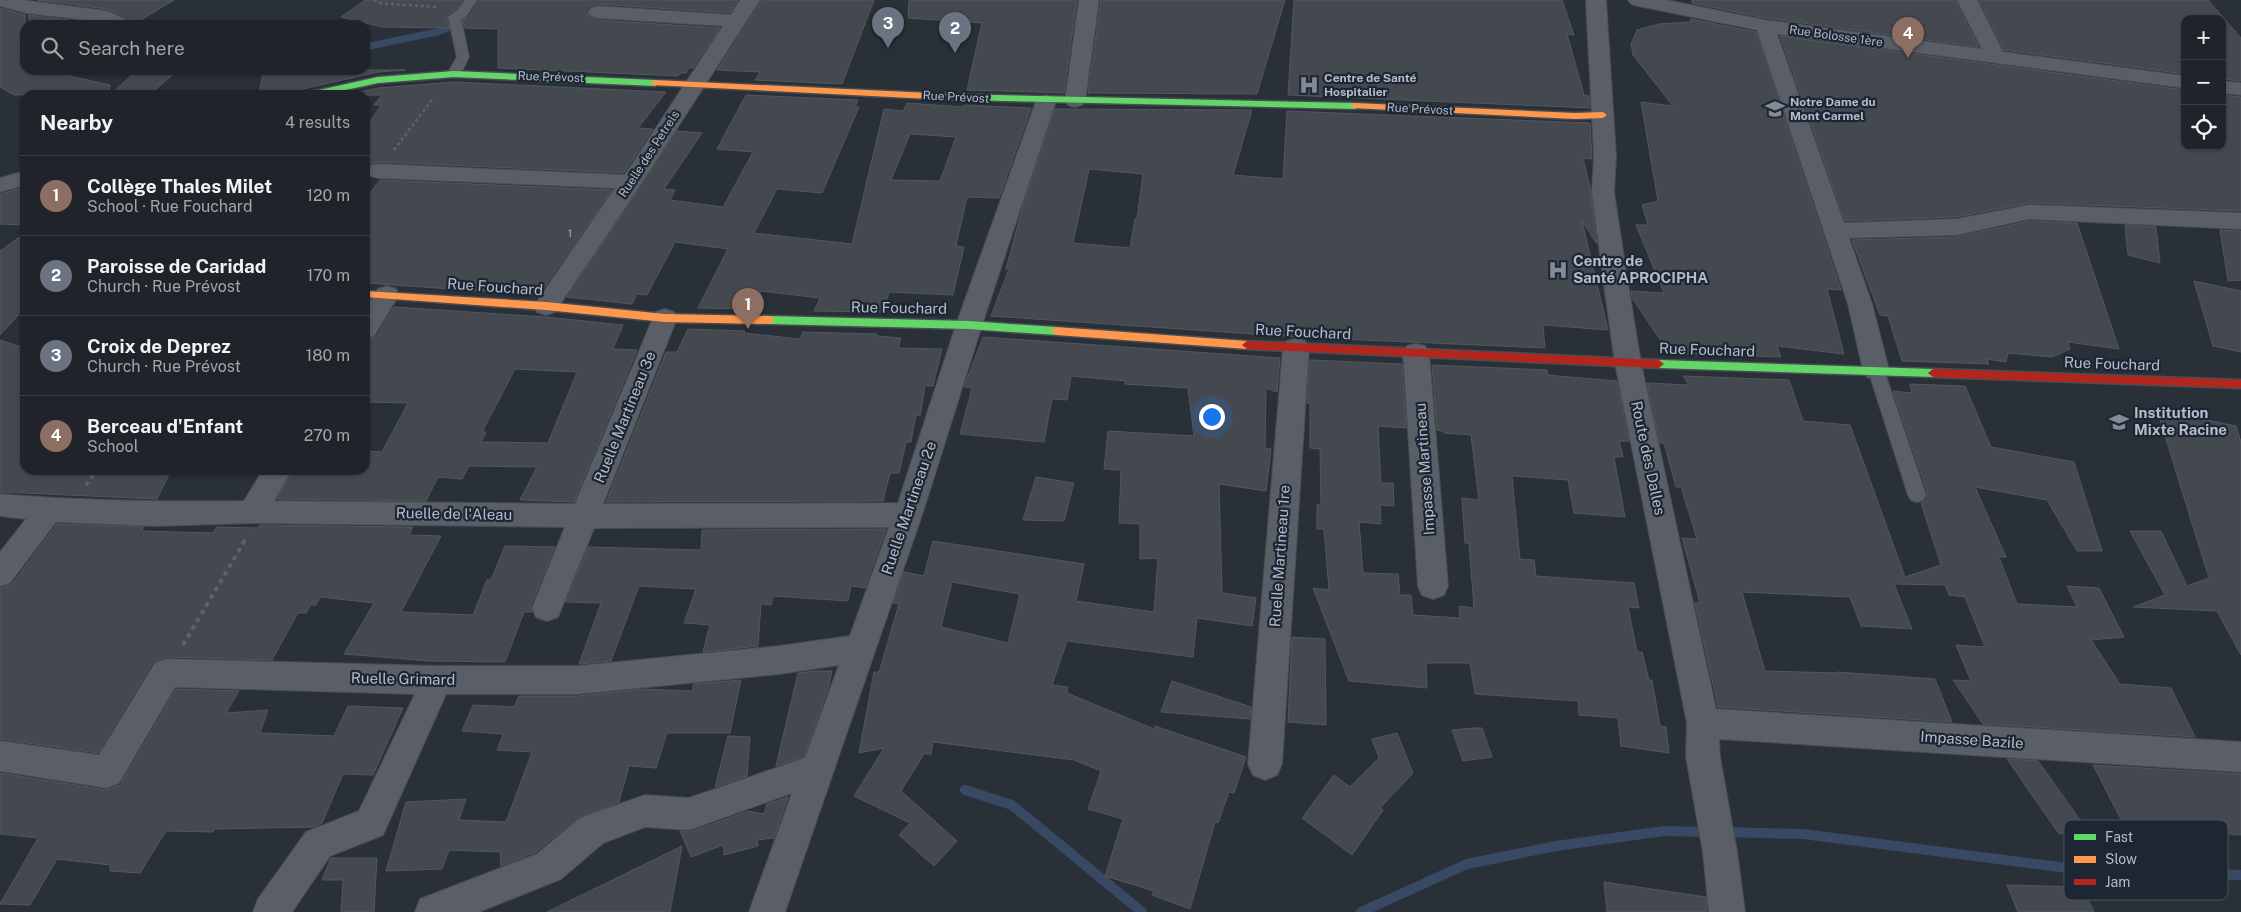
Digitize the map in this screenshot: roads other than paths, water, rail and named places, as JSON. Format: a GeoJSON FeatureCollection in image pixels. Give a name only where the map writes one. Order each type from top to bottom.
{"type":"FeatureCollection","features":[{"type":"Feature","properties":{"kind":"street"},"geometry":{"type":"LineString","coordinates":[[0,0],[26,7],[107,17],[113,20]]}},
{"type":"Feature","properties":{"kind":"street","name":"Ruelle des Petrels"},"geometry":{"type":"LineString","coordinates":[[546,306],[631,182],[750,0]]}},
{"type":"Feature","properties":{"kind":"street"},"geometry":{"type":"LineString","coordinates":[[1075,101],[1089,0]]}},
{"type":"Feature","properties":{"kind":"street","name":"Route des Dalles"},"geometry":{"type":"LineString","coordinates":[[1596,0],[1606,156],[1603,192],[1628,363],[1703,723],[1703,756],[1720,852],[1727,912]]}},
{"type":"Feature","properties":{"kind":"street","name":"Rue Bolosse 1ère"},"geometry":{"type":"LineString","coordinates":[[1638,0],[1765,26],[2181,81]]}},
{"type":"Feature","properties":{"kind":"street"},"geometry":{"type":"LineString","coordinates":[[1967,0],[1996,57]]}},
{"type":"Feature","properties":{"kind":"street"},"geometry":{"type":"LineString","coordinates":[[598,12],[736,21]]}},
{"type":"Feature","properties":{"kind":"street"},"geometry":{"type":"LineString","coordinates":[[1765,26],[1860,304],[1876,370]]}},
{"type":"Feature","properties":{"kind":"street","name":"Rue Prévost"},"geometry":{"type":"LineString","coordinates":[[333,90],[378,80],[454,74],[695,83],[1046,101],[1267,102],[1575,116],[1603,115]]}},
{"type":"Feature","properties":{"kind":"street"},"geometry":{"type":"LineString","coordinates":[[2226,87],[2241,89]]}},
{"type":"Feature","properties":{"kind":"street","name":"Ruelle Martineau 2e"},"geometry":{"type":"LineString","coordinates":[[767,912],[908,515],[969,325],[1046,101]]}},
{"type":"Feature","properties":{"kind":"street"},"geometry":{"type":"LineString","coordinates":[[378,171],[631,182]]}},
{"type":"Feature","properties":{"kind":"street"},"geometry":{"type":"LineString","coordinates":[[0,185],[20,179]]}},
{"type":"Feature","properties":{"kind":"street"},"geometry":{"type":"LineString","coordinates":[[1835,231],[1957,227],[2030,212],[2241,220]]}},
{"type":"Feature","properties":{"kind":"street"},"geometry":{"type":"LineString","coordinates":[[370,314],[376,294]]}},
{"type":"Feature","properties":{"kind":"street","name":"Rue Fouchard"},"geometry":{"type":"LineString","coordinates":[[376,294],[546,306],[665,318],[969,325],[1296,348],[1628,363],[2241,384]]}},
{"type":"Feature","properties":{"kind":"street","name":"Ruelle Martineau 3e"},"geometry":{"type":"LineString","coordinates":[[548,608],[665,318]]}},
{"type":"Feature","properties":{"kind":"street","name":"Ruelle Martineau 1re"},"geometry":{"type":"LineString","coordinates":[[1265,764],[1296,348]]}},
{"type":"Feature","properties":{"kind":"street","name":"Impasse Martineau"},"geometry":{"type":"LineString","coordinates":[[1416,353],[1433,586]]}},
{"type":"Feature","properties":{"kind":"street"},"geometry":{"type":"LineString","coordinates":[[257,512],[276,475]]}},
{"type":"Feature","properties":{"kind":"street","name":"Ruelle de l'Aleau"},"geometry":{"type":"LineString","coordinates":[[0,505],[49,510],[155,514],[257,512],[584,516],[908,515]]}},
{"type":"Feature","properties":{"kind":"street"},"geometry":{"type":"LineString","coordinates":[[0,574],[49,510]]}},
{"type":"Feature","properties":{"kind":"street","name":"Ruelle Grimard"},"geometry":{"type":"LineString","coordinates":[[0,756],[107,772],[166,673],[437,680],[578,680],[779,660],[860,648]]}},
{"type":"Feature","properties":{"kind":"street"},"geometry":{"type":"LineString","coordinates":[[271,912],[318,844],[371,823],[437,680]]}},
{"type":"Feature","properties":{"kind":"street","name":"Impasse Bazile"},"geometry":{"type":"LineString","coordinates":[[1703,723],[2241,757]]}},
{"type":"Feature","properties":{"kind":"street"},"geometry":{"type":"LineString","coordinates":[[433,912],[550,868],[591,831],[645,811],[689,814],[765,786],[817,770]]}},
{"type":"Feature","properties":{"kind":"lane"},"geometry":{"type":"LineString","coordinates":[[454,74],[463,57],[458,15],[472,0]]}},
{"type":"Feature","properties":{"kind":"lane"},"geometry":{"type":"LineString","coordinates":[[1876,370],[1917,495]]}},
{"type":"Feature","properties":{"kind":"waterway"},"geometry":{"type":"LineString","coordinates":[[370,46],[437,32],[474,19]]}},
{"type":"Feature","properties":{"kind":"waterway"},"geometry":{"type":"LineString","coordinates":[[965,790],[1012,805],[1142,912]]}},
{"type":"Feature","properties":{"kind":"waterway"},"geometry":{"type":"LineString","coordinates":[[1361,912],[1467,864],[1556,846],[1664,831],[1710,832]]}},
{"type":"Feature","properties":{"kind":"waterway"},"geometry":{"type":"LineString","coordinates":[[1723,832],[1803,834],[2064,868]]}},
{"type":"Feature","properties":{"kind":"waterway"},"geometry":{"type":"LineString","coordinates":[[2228,875],[2241,875]]}},
{"type":"Feature","properties":{"kind":"place","name":"Croix de Deprez"},"geometry":{"type":"Point","coordinates":[888,48]}},
{"type":"Feature","properties":{"kind":"place","name":"Paroisse de Caridad"},"geometry":{"type":"Point","coordinates":[955,53]}},
{"type":"Feature","properties":{"kind":"place","name":"Berceau d'Enfant"},"geometry":{"type":"Point","coordinates":[1908,58]}},
{"type":"Feature","properties":{"kind":"place","name":"Centre de Santé Hospitalier"},"geometry":{"type":"Point","coordinates":[1309,85]}},
{"type":"Feature","properties":{"kind":"place","name":"Notre Dame du Mont Carmel"},"geometry":{"type":"Point","coordinates":[1775,109]}},
{"type":"Feature","properties":{"kind":"place","name":"Centre de Santé APROCIPHA"},"geometry":{"type":"Point","coordinates":[1558,270]}},
{"type":"Feature","properties":{"kind":"place","name":"Collège Thales Milet"},"geometry":{"type":"Point","coordinates":[748,329]}},
{"type":"Feature","properties":{"kind":"place","name":"Institution Mixte Racine"},"geometry":{"type":"Point","coordinates":[2119,422]}}]}
